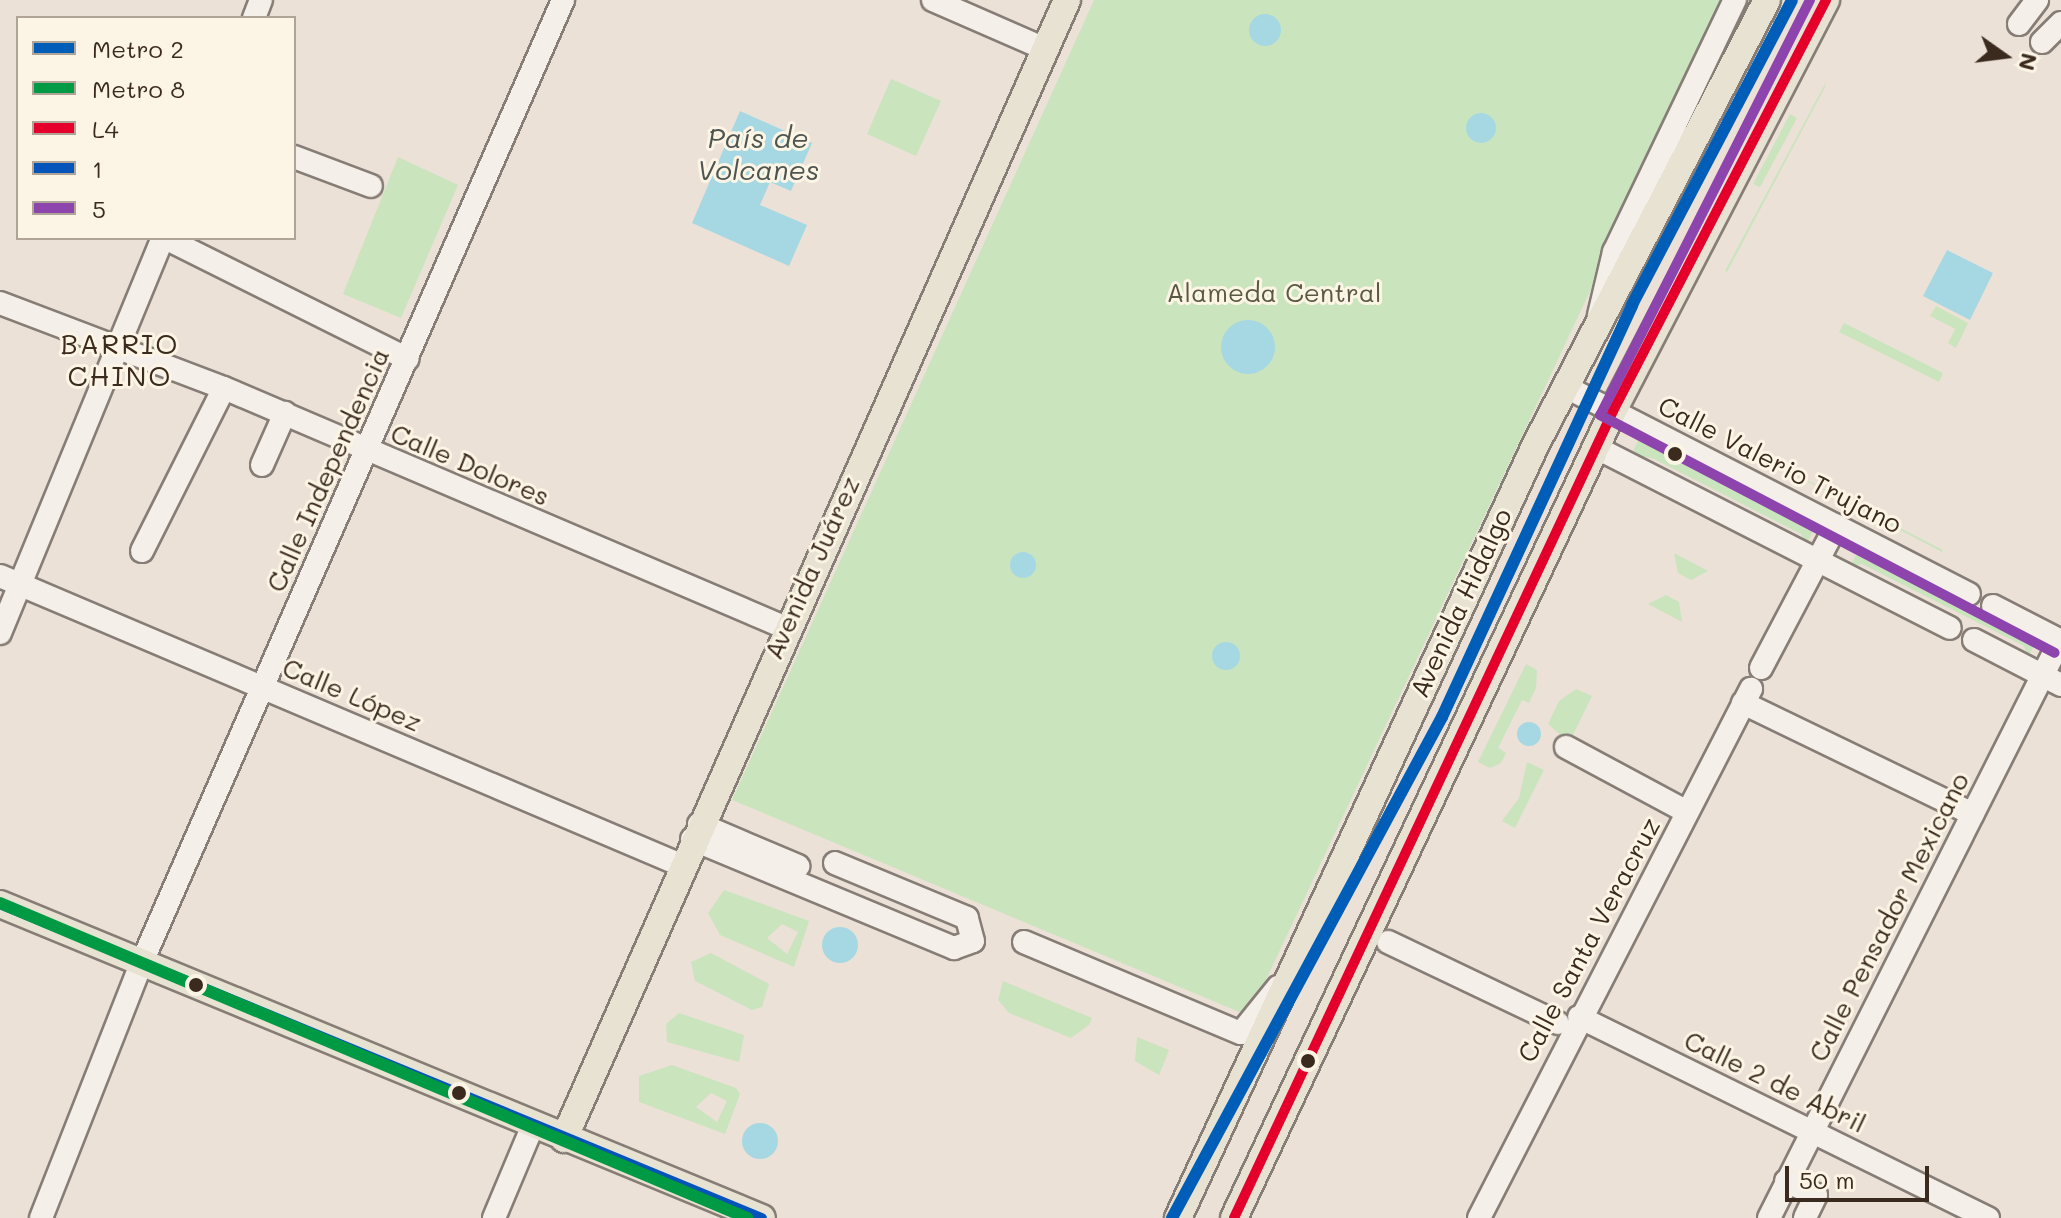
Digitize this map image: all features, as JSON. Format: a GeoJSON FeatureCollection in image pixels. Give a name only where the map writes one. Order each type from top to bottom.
{"type":"FeatureCollection","features":[{"type":"Feature","properties":{"kind":"main road","name":"Avenida Juárez"},"geometry":{"type":"LineString","coordinates":[[564,1139],[784,627],[1067,0]]}},
{"type":"Feature","properties":{"kind":"main road","name":"Avenida Hidalgo"},"geometry":{"type":"LineString","coordinates":[[1178,1218],[1288,973],[1566,387],[1767,0]]}},
{"type":"Feature","properties":{"kind":"main road","name":"Avenida Hidalgo"},"geometry":{"type":"LineString","coordinates":[[1234,1218],[1595,447],[1826,0]]}},
{"type":"Feature","properties":{"kind":"main road"},"geometry":{"type":"LineString","coordinates":[[0,904],[533,1125],[732,1213],[762,1218]]}},
{"type":"Feature","properties":{"kind":"street","name":"Calle Independencia"},"geometry":{"type":"LineString","coordinates":[[41,1218],[142,962],[563,0]]}},
{"type":"Feature","properties":{"kind":"street"},"geometry":{"type":"LineString","coordinates":[[933,0],[1045,49]]}},
{"type":"Feature","properties":{"kind":"street"},"geometry":{"type":"LineString","coordinates":[[1593,335],[1614,252],[1735,0]]}},
{"type":"Feature","properties":{"kind":"street"},"geometry":{"type":"LineString","coordinates":[[2019,24],[2037,0]]}},
{"type":"Feature","properties":{"kind":"street"},"geometry":{"type":"LineString","coordinates":[[2042,42],[2061,23]]}},
{"type":"Feature","properties":{"kind":"street"},"geometry":{"type":"LineString","coordinates":[[296,158],[371,186]]}},
{"type":"Feature","properties":{"kind":"street"},"geometry":{"type":"LineString","coordinates":[[0,633],[10,581],[117,349],[163,240]]}},
{"type":"Feature","properties":{"kind":"street"},"geometry":{"type":"LineString","coordinates":[[168,240],[408,359]]}},
{"type":"Feature","properties":{"kind":"street","name":"Calle Dolores"},"geometry":{"type":"LineString","coordinates":[[0,303],[285,413],[367,452],[784,627]]}},
{"type":"Feature","properties":{"kind":"street","name":"Calle Valerio Trujano"},"geometry":{"type":"LineString","coordinates":[[1566,387],[1969,594]]}},
{"type":"Feature","properties":{"kind":"street"},"geometry":{"type":"LineString","coordinates":[[142,551],[224,388]]}},
{"type":"Feature","properties":{"kind":"street"},"geometry":{"type":"LineString","coordinates":[[262,465],[285,413]]}},
{"type":"Feature","properties":{"kind":"street"},"geometry":{"type":"LineString","coordinates":[[1595,447],[1950,628]]}},
{"type":"Feature","properties":{"kind":"street"},"geometry":{"type":"LineString","coordinates":[[1761,668],[1836,526]]}},
{"type":"Feature","properties":{"kind":"street","name":"Calle López"},"geometry":{"type":"LineString","coordinates":[[10,581],[681,865]]}},
{"type":"Feature","properties":{"kind":"street"},"geometry":{"type":"LineString","coordinates":[[1993,606],[2061,641]]}},
{"type":"Feature","properties":{"kind":"street"},"geometry":{"type":"LineString","coordinates":[[1974,640],[2052,680]]}},
{"type":"Feature","properties":{"kind":"street","name":"Calle Pensador Mexicano"},"geometry":{"type":"LineString","coordinates":[[1772,1211],[1973,814],[2052,680],[2061,641]]}},
{"type":"Feature","properties":{"kind":"street","name":"Calle Santa Veracruz"},"geometry":{"type":"LineString","coordinates":[[1479,1218],[1569,1020],[1687,812],[1747,696],[1973,814]]}},
{"type":"Feature","properties":{"kind":"street"},"geometry":{"type":"LineString","coordinates":[[1566,747],[1687,812]]}},
{"type":"Feature","properties":{"kind":"street"},"geometry":{"type":"LineString","coordinates":[[698,826],[800,861]]}},
{"type":"Feature","properties":{"kind":"street"},"geometry":{"type":"LineString","coordinates":[[698,826],[954,948],[973,941],[967,918],[835,863]]}},
{"type":"Feature","properties":{"kind":"street"},"geometry":{"type":"LineString","coordinates":[[1024,942],[1241,1033],[1288,973]]}},
{"type":"Feature","properties":{"kind":"street","name":"Calle 2 de Abril"},"geometry":{"type":"LineString","coordinates":[[1388,942],[1948,1191],[1988,1218]]}},
{"type":"Feature","properties":{"kind":"street"},"geometry":{"type":"LineString","coordinates":[[494,1218],[533,1125]]}},
{"type":"Feature","properties":{"kind":"street"},"geometry":{"type":"LineString","coordinates":[[1772,1211],[1804,1218],[1816,1195],[1786,1181]]}},
{"type":"Feature","properties":{"kind":"green space","name":"Alameda Central"},"geometry":{"type":"Polygon","coordinates":[[[1094,0],[1727,0],[1249,1016],[732,800],[1094,0]]]}},
{"type":"Feature","properties":{"kind":"green space"},"geometry":{"type":"Polygon","coordinates":[[[891,79],[941,101],[916,156],[867,134],[891,79]]]}},
{"type":"Feature","properties":{"kind":"green space"},"geometry":{"type":"Polygon","coordinates":[[[1826,82],[1727,272],[1725,271],[1826,82]]]}},
{"type":"Feature","properties":{"kind":"green space"},"geometry":{"type":"Polygon","coordinates":[[[1790,114],[1797,118],[1760,187],[1753,184],[1790,114]]]}},
{"type":"Feature","properties":{"kind":"green space"},"geometry":{"type":"Polygon","coordinates":[[[398,157],[458,185],[401,318],[343,294],[398,157]]]}},
{"type":"Feature","properties":{"kind":"green space"},"geometry":{"type":"Polygon","coordinates":[[[1936,306],[1968,323],[1956,348],[1948,343],[1955,329],[1930,316],[1936,306]]]}},
{"type":"Feature","properties":{"kind":"green space"},"geometry":{"type":"Polygon","coordinates":[[[1844,323],[1943,373],[1939,382],[1839,332],[1844,323]]]}},
{"type":"Feature","properties":{"kind":"green space"},"geometry":{"type":"Polygon","coordinates":[[[1673,411],[1943,550],[1942,552],[1673,411]]]}},
{"type":"Feature","properties":{"kind":"green space"},"geometry":{"type":"Polygon","coordinates":[[[1641,435],[1816,525],[1806,545],[1801,534],[1652,458],[1631,455],[1641,435]]]}},
{"type":"Feature","properties":{"kind":"green space"},"geometry":{"type":"Polygon","coordinates":[[[1860,547],[1865,559],[2027,640],[2038,637],[2028,657],[2024,646],[1862,564],[1850,567],[1860,547]]]}},
{"type":"Feature","properties":{"kind":"green space"},"geometry":{"type":"Polygon","coordinates":[[[1674,553],[1708,571],[1691,580],[1678,573],[1674,553]]]}},
{"type":"Feature","properties":{"kind":"green space"},"geometry":{"type":"Polygon","coordinates":[[[1666,595],[1679,602],[1682,622],[1648,604],[1666,595]]]}},
{"type":"Feature","properties":{"kind":"green space"},"geometry":{"type":"Polygon","coordinates":[[[1526,664],[1537,670],[1536,688],[1529,703],[1522,700],[1498,748],[1506,753],[1501,763],[1490,768],[1478,762],[1526,664]]]}},
{"type":"Feature","properties":{"kind":"green space"},"geometry":{"type":"Polygon","coordinates":[[[1576,689],[1592,696],[1569,743],[1548,724],[1559,701],[1576,689]]]}},
{"type":"Feature","properties":{"kind":"green space"},"geometry":{"type":"Polygon","coordinates":[[[1527,762],[1544,770],[1515,828],[1502,821],[1519,798],[1527,762]]]}},
{"type":"Feature","properties":{"kind":"green space"},"geometry":{"type":"Polygon","coordinates":[[[724,890],[809,921],[794,967],[720,935],[708,913],[724,890]],[[782,924],[767,938],[787,954],[798,932],[782,924]]]}},
{"type":"Feature","properties":{"kind":"green space"},"geometry":{"type":"Polygon","coordinates":[[[711,953],[769,984],[762,1007],[752,1010],[695,981],[691,962],[711,953]]]}},
{"type":"Feature","properties":{"kind":"green space"},"geometry":{"type":"Polygon","coordinates":[[[1003,981],[1092,1018],[1089,1025],[1071,1038],[1009,1013],[998,1000],[1003,981]]]}},
{"type":"Feature","properties":{"kind":"green space"},"geometry":{"type":"Polygon","coordinates":[[[679,1013],[744,1035],[739,1062],[667,1042],[666,1024],[679,1013]]]}},
{"type":"Feature","properties":{"kind":"green space"},"geometry":{"type":"Polygon","coordinates":[[[1137,1037],[1169,1050],[1159,1075],[1135,1061],[1137,1037]]]}},
{"type":"Feature","properties":{"kind":"green space"},"geometry":{"type":"Polygon","coordinates":[[[672,1065],[736,1088],[740,1094],[725,1134],[639,1102],[639,1076],[672,1065]],[[711,1093],[696,1107],[717,1122],[727,1101],[711,1093]]]}},
{"type":"Feature","properties":{"kind":"water"},"geometry":{"type":"Polygon","coordinates":[[[1265,14],[1276,19],[1281,30],[1276,41],[1265,46],[1254,41],[1249,30],[1254,19],[1265,14]]]}},
{"type":"Feature","properties":{"kind":"water","name":"País de Volcanes"},"geometry":{"type":"Polygon","coordinates":[[[740,111],[812,143],[791,191],[770,182],[760,205],[807,225],[789,266],[692,223],[740,111]]]}},
{"type":"Feature","properties":{"kind":"water"},"geometry":{"type":"Polygon","coordinates":[[[1481,113],[1492,117],[1496,128],[1492,139],[1481,143],[1470,139],[1466,128],[1470,117],[1481,113]]]}},
{"type":"Feature","properties":{"kind":"water"},"geometry":{"type":"Polygon","coordinates":[[[1947,250],[1993,273],[1970,320],[1923,296],[1947,250]]]}},
{"type":"Feature","properties":{"kind":"water"},"geometry":{"type":"Polygon","coordinates":[[[1248,320],[1259,322],[1267,328],[1273,336],[1273,358],[1267,366],[1259,372],[1248,374],[1237,372],[1229,366],[1223,358],[1221,347],[1223,336],[1229,328],[1237,322],[1248,320]]]}},
{"type":"Feature","properties":{"kind":"water"},"geometry":{"type":"Polygon","coordinates":[[[1023,552],[1032,556],[1036,565],[1032,574],[1023,578],[1014,574],[1010,565],[1014,556],[1023,552]]]}},
{"type":"Feature","properties":{"kind":"water"},"geometry":{"type":"Polygon","coordinates":[[[1226,642],[1236,646],[1240,656],[1236,666],[1226,670],[1216,666],[1212,656],[1216,646],[1226,642]]]}},
{"type":"Feature","properties":{"kind":"water"},"geometry":{"type":"Polygon","coordinates":[[[1529,722],[1540,729],[1541,734],[1534,745],[1529,746],[1518,739],[1517,734],[1524,723],[1529,722]]]}},
{"type":"Feature","properties":{"kind":"water"},"geometry":{"type":"Polygon","coordinates":[[[840,927],[852,933],[858,945],[852,957],[840,963],[828,957],[822,945],[828,933],[840,927]]]}},
{"type":"Feature","properties":{"kind":"water"},"geometry":{"type":"Polygon","coordinates":[[[760,1123],[772,1129],[778,1141],[772,1153],[760,1159],[748,1153],[742,1141],[748,1129],[760,1123]]]}},
{"type":"Feature","properties":{"kind":"metro line","name":"2"},"geometry":{"type":"LineString","coordinates":[[1172,1218],[1442,717],[1632,305],[1792,0]]}},
{"type":"Feature","properties":{"kind":"metro line","name":"8"},"geometry":{"type":"LineString","coordinates":[[0,903],[747,1218]]}},
{"type":"Feature","properties":{"kind":"transit line","name":"5"},"geometry":{"type":"LineString","coordinates":[[1810,0],[1600,415],[2055,653]]}},
{"type":"Feature","properties":{"kind":"transit line","name":"L4"},"geometry":{"type":"LineString","coordinates":[[1234,1218],[1613,411],[1826,0]]}},
{"type":"Feature","properties":{"kind":"transit line","name":"1"},"geometry":{"type":"LineString","coordinates":[[0,904],[762,1218]]}},
{"type":"Feature","properties":{"kind":"district","name":"BARRIO CHINO"},"geometry":{"type":"Point","coordinates":[120,359]}}]}
